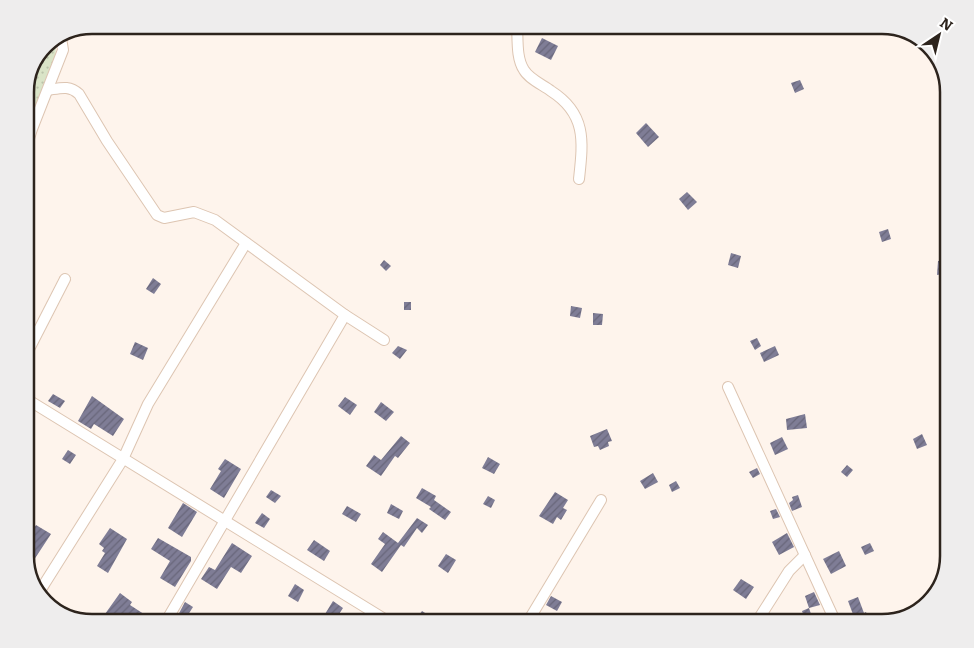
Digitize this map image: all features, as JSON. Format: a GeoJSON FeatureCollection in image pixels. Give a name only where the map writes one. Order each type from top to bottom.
{"type":"FeatureCollection","features":[{"type":"Feature","properties":{"kind":"street"},"geometry":{"type":"LineString","coordinates":[[518,34],[520,62],[524,72],[556,94],[574,113],[577,120],[583,142],[579,179]]}},
{"type":"Feature","properties":{"kind":"street"},"geometry":{"type":"LineString","coordinates":[[34,122],[63,50],[62,43]]}},
{"type":"Feature","properties":{"kind":"street"},"geometry":{"type":"LineString","coordinates":[[48,90],[65,87],[73,88],[79,94],[107,141],[158,215],[164,218],[194,212],[205,215],[384,340]]}},
{"type":"Feature","properties":{"kind":"street"},"geometry":{"type":"LineString","coordinates":[[43,586],[123,459],[148,404],[246,243]]}},
{"type":"Feature","properties":{"kind":"street"},"geometry":{"type":"LineString","coordinates":[[34,339],[65,279]]}},
{"type":"Feature","properties":{"kind":"street"},"geometry":{"type":"LineString","coordinates":[[170,614],[226,523],[345,314]]}},
{"type":"Feature","properties":{"kind":"street"},"geometry":{"type":"LineString","coordinates":[[728,387],[832,614]]}},
{"type":"Feature","properties":{"kind":"street"},"geometry":{"type":"LineString","coordinates":[[34,404],[376,614]]}},
{"type":"Feature","properties":{"kind":"street"},"geometry":{"type":"LineString","coordinates":[[532,614],[601,500]]}},
{"type":"Feature","properties":{"kind":"street"},"geometry":{"type":"LineString","coordinates":[[762,614],[790,571],[805,555]]}},
{"type":"Feature","properties":{"kind":"green space"},"geometry":{"type":"Polygon","coordinates":[[[56,47],[55,70],[34,119],[36,77],[40,66],[56,47]]]}},
{"type":"Feature","properties":{"kind":"building"},"geometry":{"type":"Polygon","coordinates":[[[542,38],[558,46],[551,60],[535,52],[542,38]]]}},
{"type":"Feature","properties":{"kind":"building"},"geometry":{"type":"Polygon","coordinates":[[[800,80],[804,89],[795,93],[791,83],[800,80]]]}},
{"type":"Feature","properties":{"kind":"building"},"geometry":{"type":"Polygon","coordinates":[[[646,123],[659,137],[648,147],[636,133],[646,123]]]}},
{"type":"Feature","properties":{"kind":"building"},"geometry":{"type":"Polygon","coordinates":[[[687,192],[697,202],[688,210],[679,199],[687,192]]]}},
{"type":"Feature","properties":{"kind":"building"},"geometry":{"type":"Polygon","coordinates":[[[888,229],[891,239],[882,242],[879,232],[888,229]]]}},
{"type":"Feature","properties":{"kind":"building"},"geometry":{"type":"Polygon","coordinates":[[[731,253],[741,256],[738,268],[728,265],[731,253]]]}},
{"type":"Feature","properties":{"kind":"building"},"geometry":{"type":"Polygon","coordinates":[[[384,260],[391,266],[386,271],[380,265],[384,260]]]}},
{"type":"Feature","properties":{"kind":"building"},"geometry":{"type":"Polygon","coordinates":[[[938,261],[940,261],[940,274],[937,275],[938,261]]]}},
{"type":"Feature","properties":{"kind":"building"},"geometry":{"type":"Polygon","coordinates":[[[153,278],[161,284],[154,294],[146,289],[153,278]]]}},
{"type":"Feature","properties":{"kind":"building"},"geometry":{"type":"Polygon","coordinates":[[[404,302],[411,302],[411,310],[404,310],[404,302]]]}},
{"type":"Feature","properties":{"kind":"building"},"geometry":{"type":"Polygon","coordinates":[[[571,306],[582,308],[580,318],[570,316],[571,306]]]}},
{"type":"Feature","properties":{"kind":"building"},"geometry":{"type":"Polygon","coordinates":[[[593,313],[603,314],[602,325],[593,325],[593,313]]]}},
{"type":"Feature","properties":{"kind":"building"},"geometry":{"type":"Polygon","coordinates":[[[757,338],[761,346],[755,350],[750,341],[757,338]]]}},
{"type":"Feature","properties":{"kind":"building"},"geometry":{"type":"Polygon","coordinates":[[[135,342],[148,348],[143,360],[130,354],[135,342]]]}},
{"type":"Feature","properties":{"kind":"building"},"geometry":{"type":"Polygon","coordinates":[[[398,346],[407,350],[400,359],[392,353],[398,346]]]}},
{"type":"Feature","properties":{"kind":"building"},"geometry":{"type":"Polygon","coordinates":[[[775,346],[779,355],[764,362],[760,353],[775,346]]]}},
{"type":"Feature","properties":{"kind":"building"},"geometry":{"type":"Polygon","coordinates":[[[53,394],[65,401],[60,408],[48,401],[53,394]]]}},
{"type":"Feature","properties":{"kind":"building"},"geometry":{"type":"Polygon","coordinates":[[[92,396],[124,419],[113,436],[94,424],[91,429],[78,421],[92,396]]]}},
{"type":"Feature","properties":{"kind":"building"},"geometry":{"type":"Polygon","coordinates":[[[345,397],[357,405],[350,415],[338,406],[345,397]]]}},
{"type":"Feature","properties":{"kind":"building"},"geometry":{"type":"Polygon","coordinates":[[[381,402],[394,412],[386,421],[374,412],[381,402]]]}},
{"type":"Feature","properties":{"kind":"building"},"geometry":{"type":"Polygon","coordinates":[[[805,414],[807,428],[787,430],[786,419],[805,414]]]}},
{"type":"Feature","properties":{"kind":"building"},"geometry":{"type":"Polygon","coordinates":[[[607,429],[612,441],[608,442],[609,446],[600,450],[598,446],[594,447],[590,436],[607,429]]]}},
{"type":"Feature","properties":{"kind":"building"},"geometry":{"type":"Polygon","coordinates":[[[922,434],[927,445],[917,449],[913,439],[922,434]]]}},
{"type":"Feature","properties":{"kind":"building"},"geometry":{"type":"Polygon","coordinates":[[[401,436],[410,443],[398,458],[395,456],[381,476],[366,466],[374,455],[381,460],[401,436]]]}},
{"type":"Feature","properties":{"kind":"building"},"geometry":{"type":"Polygon","coordinates":[[[782,437],[788,449],[775,455],[770,443],[782,437]]]}},
{"type":"Feature","properties":{"kind":"building"},"geometry":{"type":"Polygon","coordinates":[[[68,450],[76,455],[70,464],[62,459],[68,450]]]}},
{"type":"Feature","properties":{"kind":"building"},"geometry":{"type":"Polygon","coordinates":[[[488,457],[500,464],[494,474],[482,468],[488,457]]]}},
{"type":"Feature","properties":{"kind":"building"},"geometry":{"type":"Polygon","coordinates":[[[225,459],[241,469],[224,498],[210,489],[221,471],[218,469],[225,459]]]}},
{"type":"Feature","properties":{"kind":"building"},"geometry":{"type":"Polygon","coordinates":[[[847,465],[853,470],[847,477],[841,472],[847,465]]]}},
{"type":"Feature","properties":{"kind":"building"},"geometry":{"type":"Polygon","coordinates":[[[757,468],[760,474],[753,478],[749,472],[757,468]]]}},
{"type":"Feature","properties":{"kind":"building"},"geometry":{"type":"Polygon","coordinates":[[[653,473],[658,482],[645,489],[640,481],[653,473]]]}},
{"type":"Feature","properties":{"kind":"building"},"geometry":{"type":"Polygon","coordinates":[[[676,481],[680,488],[672,492],[669,485],[676,481]]]}},
{"type":"Feature","properties":{"kind":"building"},"geometry":{"type":"Polygon","coordinates":[[[422,488],[436,496],[434,500],[451,512],[445,520],[429,509],[431,507],[416,498],[422,488]]]}},
{"type":"Feature","properties":{"kind":"building"},"geometry":{"type":"Polygon","coordinates":[[[271,490],[281,496],[275,503],[266,497],[271,490]]]}},
{"type":"Feature","properties":{"kind":"building"},"geometry":{"type":"Polygon","coordinates":[[[555,492],[568,500],[563,508],[567,510],[561,520],[557,517],[553,524],[539,516],[555,492]]]}},
{"type":"Feature","properties":{"kind":"building"},"geometry":{"type":"Polygon","coordinates":[[[798,495],[802,507],[792,511],[789,503],[793,500],[792,497],[798,495]]]}},
{"type":"Feature","properties":{"kind":"building"},"geometry":{"type":"Polygon","coordinates":[[[488,496],[495,500],[491,508],[483,504],[488,496]]]}},
{"type":"Feature","properties":{"kind":"building"},"geometry":{"type":"Polygon","coordinates":[[[183,503],[197,512],[182,537],[168,528],[183,503]]]}},
{"type":"Feature","properties":{"kind":"building"},"geometry":{"type":"Polygon","coordinates":[[[391,504],[403,511],[399,519],[387,513],[391,504]]]}},
{"type":"Feature","properties":{"kind":"building"},"geometry":{"type":"Polygon","coordinates":[[[347,506],[361,514],[356,522],[342,514],[347,506]]]}},
{"type":"Feature","properties":{"kind":"building"},"geometry":{"type":"Polygon","coordinates":[[[776,509],[780,517],[773,519],[770,511],[776,509]]]}},
{"type":"Feature","properties":{"kind":"building"},"geometry":{"type":"Polygon","coordinates":[[[262,513],[270,519],[264,528],[255,523],[262,513]]]}},
{"type":"Feature","properties":{"kind":"building"},"geometry":{"type":"Polygon","coordinates":[[[417,518],[428,525],[422,533],[417,528],[404,547],[401,545],[382,572],[371,564],[385,544],[378,539],[383,532],[398,543],[417,518]]]}},
{"type":"Feature","properties":{"kind":"building"},"geometry":{"type":"Polygon","coordinates":[[[36,525],[51,534],[34,560],[34,528],[36,525]]]}},
{"type":"Feature","properties":{"kind":"building"},"geometry":{"type":"Polygon","coordinates":[[[110,528],[127,539],[108,573],[97,566],[105,553],[102,551],[104,548],[99,544],[110,528]]]}},
{"type":"Feature","properties":{"kind":"building"},"geometry":{"type":"Polygon","coordinates":[[[787,533],[794,547],[779,555],[772,542],[787,533]]]}},
{"type":"Feature","properties":{"kind":"building"},"geometry":{"type":"Polygon","coordinates":[[[158,538],[191,557],[191,561],[175,587],[160,578],[170,561],[151,549],[158,538]]]}},
{"type":"Feature","properties":{"kind":"building"},"geometry":{"type":"Polygon","coordinates":[[[314,540],[330,551],[324,561],[307,550],[314,540]]]}},
{"type":"Feature","properties":{"kind":"building"},"geometry":{"type":"Polygon","coordinates":[[[232,543],[252,556],[241,573],[231,567],[217,589],[201,579],[209,567],[215,570],[232,543]]]}},
{"type":"Feature","properties":{"kind":"building"},"geometry":{"type":"Polygon","coordinates":[[[870,543],[874,551],[865,555],[861,547],[870,543]]]}},
{"type":"Feature","properties":{"kind":"building"},"geometry":{"type":"Polygon","coordinates":[[[839,551],[846,566],[831,574],[823,559],[839,551]]]}},
{"type":"Feature","properties":{"kind":"building"},"geometry":{"type":"Polygon","coordinates":[[[446,554],[456,560],[448,573],[438,566],[446,554]]]}},
{"type":"Feature","properties":{"kind":"building"},"geometry":{"type":"Polygon","coordinates":[[[741,579],[754,587],[746,599],[733,590],[741,579]]]}},
{"type":"Feature","properties":{"kind":"building"},"geometry":{"type":"Polygon","coordinates":[[[295,584],[304,590],[298,602],[288,596],[295,584]]]}},
{"type":"Feature","properties":{"kind":"building"},"geometry":{"type":"Polygon","coordinates":[[[814,592],[820,605],[809,608],[805,596],[814,592]]]}},
{"type":"Feature","properties":{"kind":"building"},"geometry":{"type":"Polygon","coordinates":[[[120,593],[132,602],[130,605],[144,614],[105,614],[120,593]]]}},
{"type":"Feature","properties":{"kind":"building"},"geometry":{"type":"Polygon","coordinates":[[[551,596],[562,602],[557,611],[546,605],[551,596]]]}},
{"type":"Feature","properties":{"kind":"building"},"geometry":{"type":"Polygon","coordinates":[[[858,597],[864,613],[866,612],[867,614],[853,614],[848,601],[858,597]]]}},
{"type":"Feature","properties":{"kind":"building"},"geometry":{"type":"Polygon","coordinates":[[[333,601],[343,608],[339,614],[325,614],[333,601]]]}},
{"type":"Feature","properties":{"kind":"building"},"geometry":{"type":"Polygon","coordinates":[[[185,602],[193,607],[188,614],[179,614],[185,602]]]}},
{"type":"Feature","properties":{"kind":"building"},"geometry":{"type":"Polygon","coordinates":[[[809,608],[811,614],[803,614],[802,611],[809,608]]]}}]}
